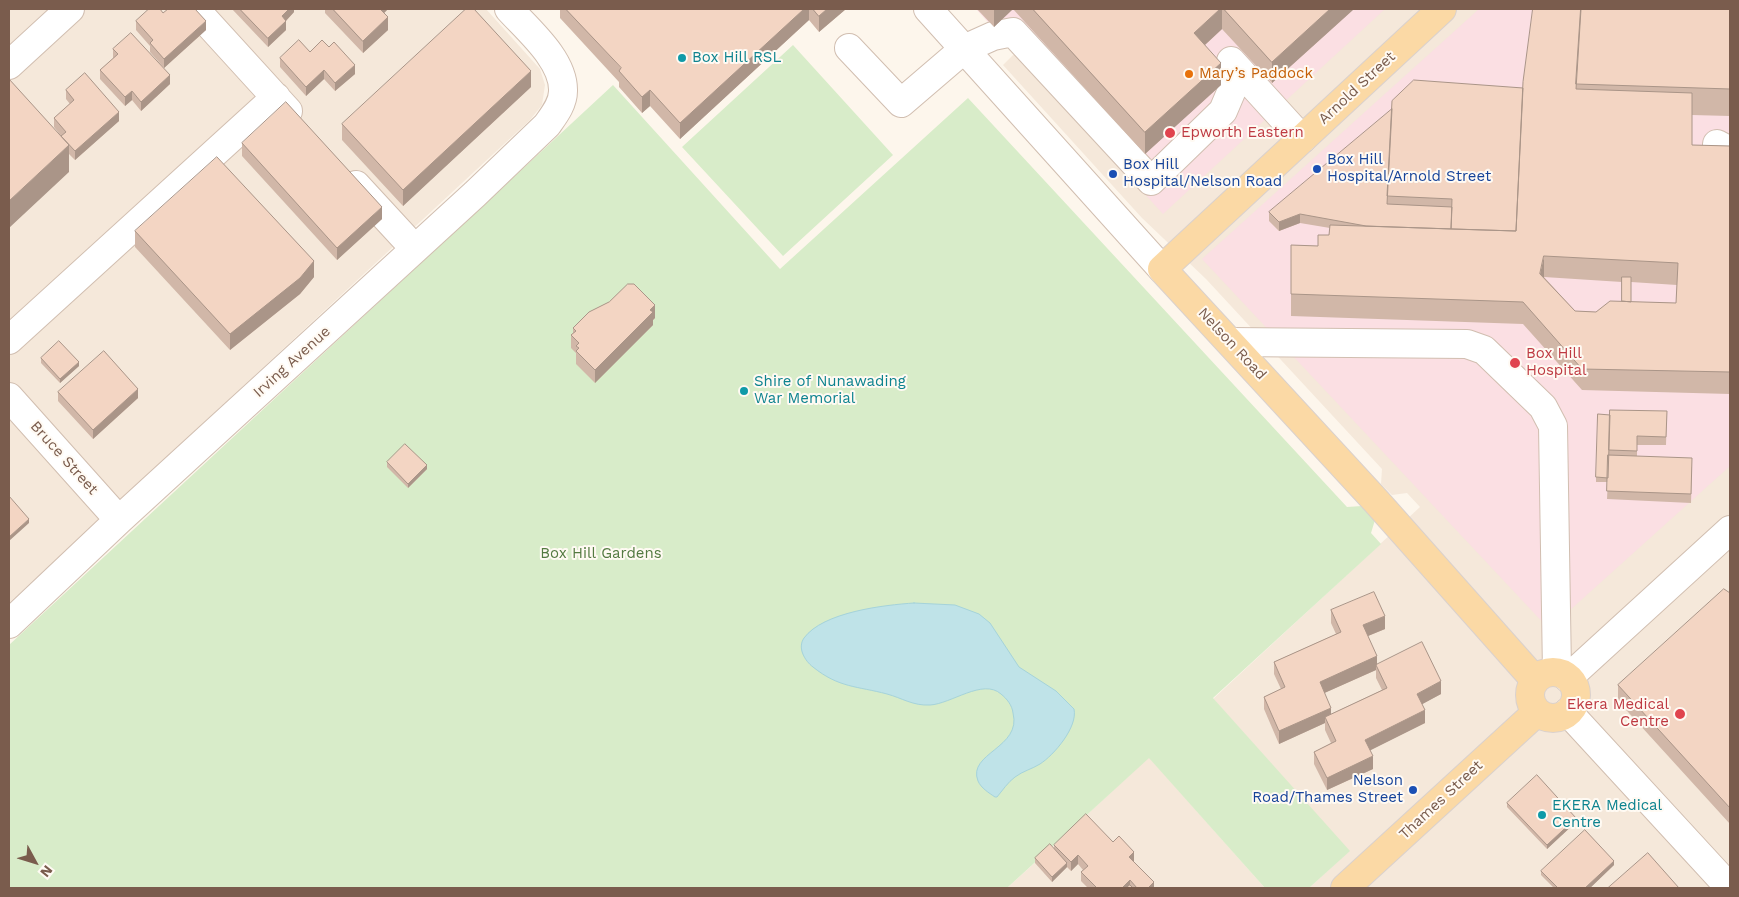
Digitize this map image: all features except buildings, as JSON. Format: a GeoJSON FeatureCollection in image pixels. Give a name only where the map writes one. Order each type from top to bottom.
{"type":"FeatureCollection","features":[{"type":"Feature","properties":{"kind":"main road","name":"Arnold Street"},"geometry":{"type":"LineString","coordinates":[[1162,269],[1442,9]]}},
{"type":"Feature","properties":{"kind":"main road","name":"Nelson Road"},"geometry":{"type":"LineString","coordinates":[[1162,269],[1376,501],[1553,676]]}},
{"type":"Feature","properties":{"kind":"main road"},"geometry":{"type":"LineString","coordinates":[[1553,676],[1573,684],[1575,698],[1568,712],[1556,718],[1549,718],[1537,712],[1530,700],[1530,692],[1553,676]]}},
{"type":"Feature","properties":{"kind":"main road","name":"Thames Street"},"geometry":{"type":"LineString","coordinates":[[1345,888],[1537,712]]}},
{"type":"Feature","properties":{"kind":"street"},"geometry":{"type":"LineString","coordinates":[[9,65],[70,9]]}},
{"type":"Feature","properties":{"kind":"street"},"geometry":{"type":"LineString","coordinates":[[195,9],[302,126]]}},
{"type":"Feature","properties":{"kind":"street","name":"Irving Avenue"},"geometry":{"type":"LineString","coordinates":[[9,624],[547,125],[556,113],[563,92],[562,78],[557,64],[509,9]]}},
{"type":"Feature","properties":{"kind":"street","name":"Nelson Road"},"geometry":{"type":"LineString","coordinates":[[928,9],[1162,269]]}},
{"type":"Feature","properties":{"kind":"street"},"geometry":{"type":"LineString","coordinates":[[849,48],[901,103],[964,49],[993,36],[1013,32],[1151,181],[1223,111],[1236,66],[1302,139]]}},
{"type":"Feature","properties":{"kind":"street"},"geometry":{"type":"LineString","coordinates":[[9,340],[276,97]]}},
{"type":"Feature","properties":{"kind":"street"},"geometry":{"type":"LineString","coordinates":[[342,169],[415,249]]}},
{"type":"Feature","properties":{"kind":"street"},"geometry":{"type":"LineString","coordinates":[[1230,342],[1467,344],[1484,350],[1543,407],[1553,426],[1553,676]]}},
{"type":"Feature","properties":{"kind":"street","name":"Bruce Street"},"geometry":{"type":"LineString","coordinates":[[9,397],[119,520]]}},
{"type":"Feature","properties":{"kind":"street"},"geometry":{"type":"LineString","coordinates":[[1553,676],[1730,530]]}},
{"type":"Feature","properties":{"kind":"street"},"geometry":{"type":"LineString","coordinates":[[1568,712],[1720,885]]}},
{"type":"Feature","properties":{"kind":"shaded area"},"geometry":{"type":"Polygon","coordinates":[[[9,9],[486,9],[540,69],[545,85],[542,105],[530,120],[9,603],[9,9]]]}},
{"type":"Feature","properties":{"kind":"shaded area","name":"Epworth Eastern"},"geometry":{"type":"Polygon","coordinates":[[[976,9],[1385,9],[1163,214],[976,9]]]}},
{"type":"Feature","properties":{"kind":"shaded area"},"geometry":{"type":"Polygon","coordinates":[[[977,9],[1730,9],[1730,888],[1309,888],[1349,851],[1213,699],[1420,507],[1407,493],[1392,495],[1381,484],[1382,469],[1206,279],[1142,218],[1003,65],[1016,52],[977,9]]]}},
{"type":"Feature","properties":{"kind":"shaded area","name":"Box Hill Hospital"},"geometry":{"type":"Polygon","coordinates":[[[1479,9],[1730,9],[1730,466],[1549,629],[1202,259],[1479,9]]]}},
{"type":"Feature","properties":{"kind":"shaded area"},"geometry":{"type":"Polygon","coordinates":[[[1149,757],[1265,888],[1007,888],[1050,849],[1149,757]]]}},
{"type":"Feature","properties":{"kind":"green space"},"geometry":{"type":"Polygon","coordinates":[[[793,45],[893,155],[783,256],[682,147],[793,45]]]}},
{"type":"Feature","properties":{"kind":"green space","name":"Box Hill Gardens"},"geometry":{"type":"Polygon","coordinates":[[[613,85],[780,269],[968,98],[1347,507],[1362,506],[1375,520],[1371,533],[1381,544],[1213,698],[1350,851],[1309,888],[1265,888],[1149,758],[1007,888],[9,888],[9,645],[613,85]]]}},
{"type":"Feature","properties":{"kind":"water"},"geometry":{"type":"Polygon","coordinates":[[[914,603],[955,605],[979,614],[990,623],[1019,667],[1056,691],[1074,709],[1069,732],[1052,754],[1040,764],[1012,779],[997,797],[981,786],[978,781],[977,771],[980,763],[1003,743],[1014,725],[1012,707],[1001,694],[994,690],[976,690],[938,704],[918,704],[887,694],[840,683],[822,674],[810,664],[803,654],[801,646],[804,638],[813,629],[825,622],[839,616],[871,608],[914,603]]]}},
{"type":"Feature","properties":{"kind":"place","name":"Box Hill RSL"},"geometry":{"type":"Point","coordinates":[682,58]}},
{"type":"Feature","properties":{"kind":"place","name":"Mary’s Paddock"},"geometry":{"type":"Point","coordinates":[1189,74]}},
{"type":"Feature","properties":{"kind":"place","name":"Epworth Eastern"},"geometry":{"type":"Point","coordinates":[1170,133]}},
{"type":"Feature","properties":{"kind":"place","name":"Box Hill Hospital/Arnold Street"},"geometry":{"type":"Point","coordinates":[1317,169]}},
{"type":"Feature","properties":{"kind":"place","name":"Box Hill Hospital/Nelson Road"},"geometry":{"type":"Point","coordinates":[1113,174]}},
{"type":"Feature","properties":{"kind":"place","name":"Box Hill Hospital"},"geometry":{"type":"Point","coordinates":[1515,363]}},
{"type":"Feature","properties":{"kind":"place","name":"Shire of Nunawading War Memorial"},"geometry":{"type":"Point","coordinates":[744,391]}},
{"type":"Feature","properties":{"kind":"place","name":"Ekera Medical Centre"},"geometry":{"type":"Point","coordinates":[1680,714]}},
{"type":"Feature","properties":{"kind":"place","name":"Nelson Road/Thames Street"},"geometry":{"type":"Point","coordinates":[1413,790]}},
{"type":"Feature","properties":{"kind":"place","name":"EKERA Medical Centre"},"geometry":{"type":"Point","coordinates":[1542,815]}}]}
